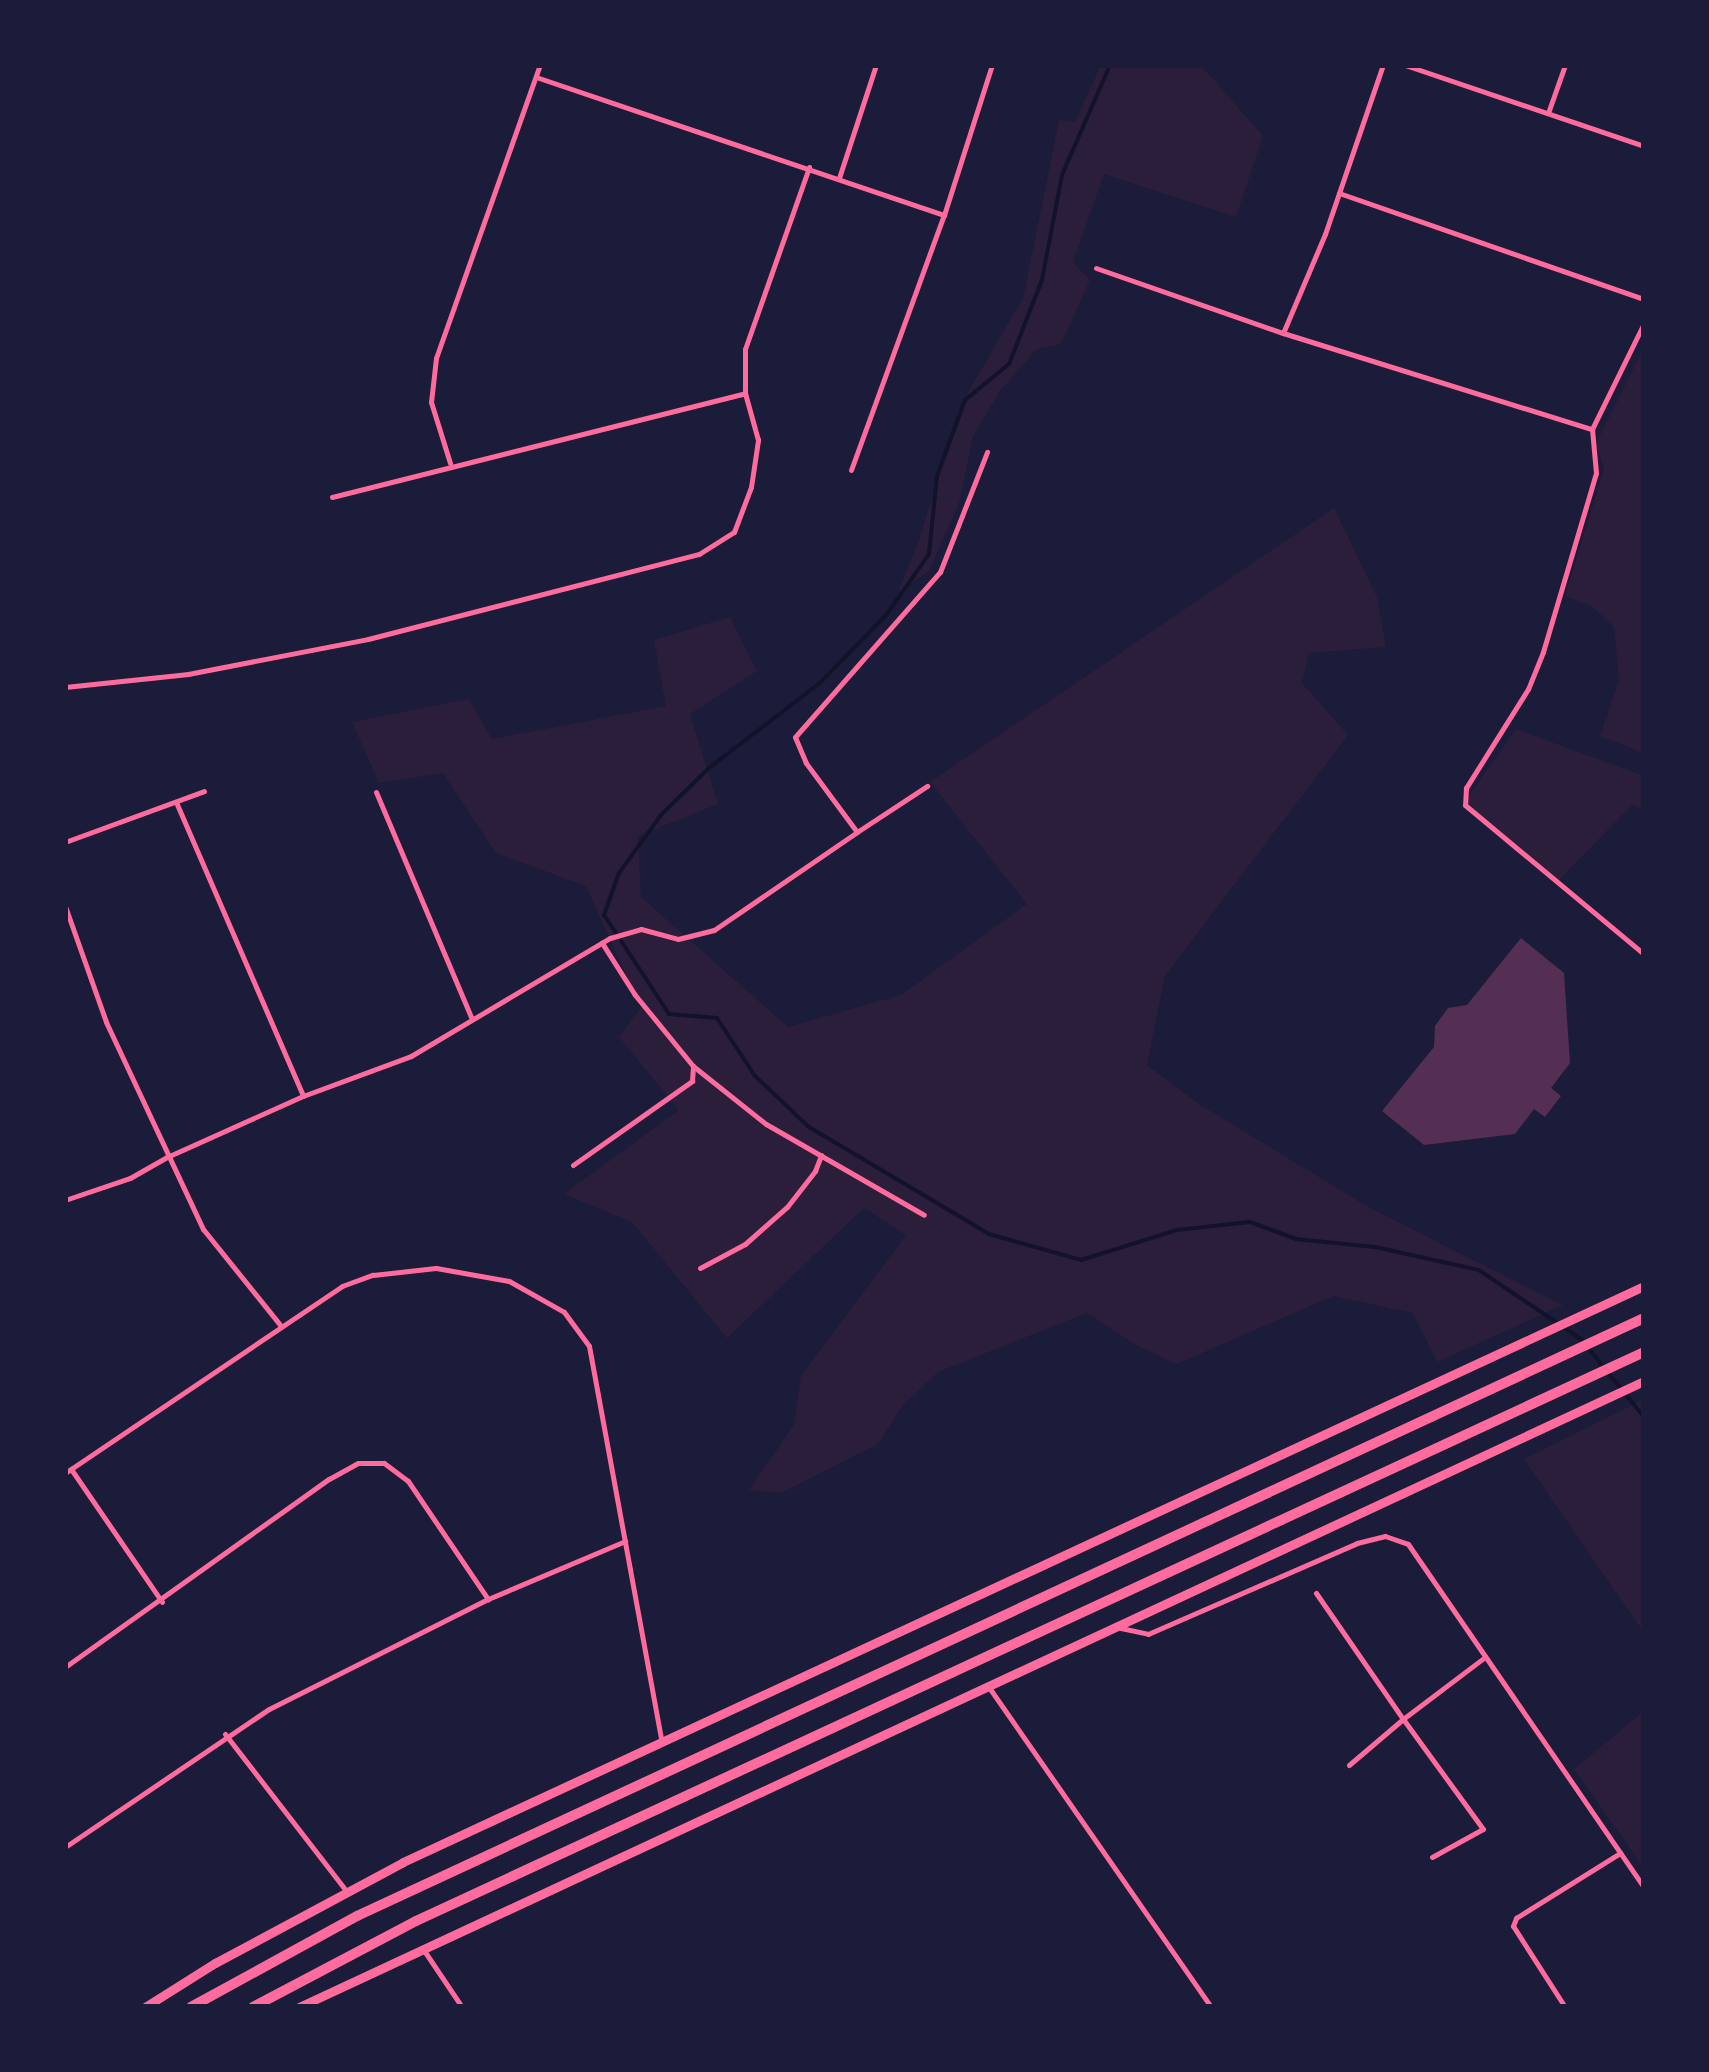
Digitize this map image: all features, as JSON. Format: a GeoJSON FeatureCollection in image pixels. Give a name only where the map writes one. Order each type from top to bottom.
{"type":"FeatureCollection","features":[{"type":"Feature","properties":{"kind":"highway"},"geometry":{"type":"LineString","coordinates":[[190,2007],[357,1916],[1644,1318]]}},
{"type":"Feature","properties":{"kind":"highway"},"geometry":{"type":"LineString","coordinates":[[253,2007],[416,1921],[1644,1352]]}},
{"type":"Feature","properties":{"kind":"main road"},"geometry":{"type":"LineString","coordinates":[[146,2007],[214,1963],[347,1892],[1644,1286]]}},
{"type":"Feature","properties":{"kind":"main road"},"geometry":{"type":"LineString","coordinates":[[299,2007],[1644,1380]]}},
{"type":"Feature","properties":{"kind":"street"},"geometry":{"type":"LineString","coordinates":[[450,464],[432,402],[431,381],[540,65]]}},
{"type":"Feature","properties":{"kind":"street"},"geometry":{"type":"LineString","coordinates":[[840,178],[876,65]]}},
{"type":"Feature","properties":{"kind":"street"},"geometry":{"type":"LineString","coordinates":[[851,470],[944,216],[992,65]]}},
{"type":"Feature","properties":{"kind":"street"},"geometry":{"type":"LineString","coordinates":[[1283,333],[1340,193],[1383,65]]}},
{"type":"Feature","properties":{"kind":"street"},"geometry":{"type":"LineString","coordinates":[[1405,65],[1644,146]]}},
{"type":"Feature","properties":{"kind":"street"},"geometry":{"type":"LineString","coordinates":[[1548,113],[1565,65]]}},
{"type":"Feature","properties":{"kind":"street"},"geometry":{"type":"LineString","coordinates":[[536,78],[809,167],[944,216]]}},
{"type":"Feature","properties":{"kind":"street"},"geometry":{"type":"LineString","coordinates":[[65,687],[188,674],[368,638],[699,554],[734,532],[752,487],[758,440],[744,393],[745,349],[809,167]]}},
{"type":"Feature","properties":{"kind":"street"},"geometry":{"type":"LineString","coordinates":[[1340,193],[1644,299]]}},
{"type":"Feature","properties":{"kind":"street"},"geometry":{"type":"LineString","coordinates":[[1096,268],[1283,333],[1592,429]]}},
{"type":"Feature","properties":{"kind":"street"},"geometry":{"type":"LineString","coordinates":[[1644,323],[1592,429],[1596,474],[1547,639],[1528,690],[1466,788],[1465,805],[1644,954]]}},
{"type":"Feature","properties":{"kind":"street"},"geometry":{"type":"LineString","coordinates":[[332,497],[450,464],[744,393]]}},
{"type":"Feature","properties":{"kind":"street"},"geometry":{"type":"LineString","coordinates":[[857,832],[806,763],[794,737],[940,572],[987,452]]}},
{"type":"Feature","properties":{"kind":"street"},"geometry":{"type":"LineString","coordinates":[[65,1200],[130,1178],[166,1156],[303,1096],[411,1056],[610,938],[641,929],[678,940],[714,930],[927,786]]}},
{"type":"Feature","properties":{"kind":"street"},"geometry":{"type":"LineString","coordinates":[[65,842],[204,791]]}},
{"type":"Feature","properties":{"kind":"street"},"geometry":{"type":"LineString","coordinates":[[376,792],[472,1018]]}},
{"type":"Feature","properties":{"kind":"street"},"geometry":{"type":"LineString","coordinates":[[176,802],[303,1096]]}},
{"type":"Feature","properties":{"kind":"street"},"geometry":{"type":"LineString","coordinates":[[65,906],[106,1022],[203,1229],[281,1326]]}},
{"type":"Feature","properties":{"kind":"street"},"geometry":{"type":"LineString","coordinates":[[602,943],[635,994],[692,1066],[766,1124],[924,1215]]}},
{"type":"Feature","properties":{"kind":"street"},"geometry":{"type":"LineString","coordinates":[[573,1165],[692,1082],[692,1066]]}},
{"type":"Feature","properties":{"kind":"street"},"geometry":{"type":"LineString","coordinates":[[700,1268],[746,1244],[787,1207],[815,1171],[821,1155]]}},
{"type":"Feature","properties":{"kind":"street"},"geometry":{"type":"LineString","coordinates":[[162,1602],[68,1471],[342,1286],[404,1270],[473,1272],[510,1281],[564,1312],[590,1346],[662,1742]]}},
{"type":"Feature","properties":{"kind":"street"},"geometry":{"type":"LineString","coordinates":[[65,1666],[162,1602],[329,1478],[358,1463],[384,1463],[408,1480],[488,1598]]}},
{"type":"Feature","properties":{"kind":"street"},"geometry":{"type":"LineString","coordinates":[[1116,1626],[1148,1634],[1357,1543],[1385,1536],[1408,1544],[1644,1887]]}},
{"type":"Feature","properties":{"kind":"street"},"geometry":{"type":"LineString","coordinates":[[65,1847],[225,1734],[488,1598],[624,1541]]}},
{"type":"Feature","properties":{"kind":"street"},"geometry":{"type":"LineString","coordinates":[[1316,1593],[1482,1829],[1432,1857]]}},
{"type":"Feature","properties":{"kind":"street"},"geometry":{"type":"LineString","coordinates":[[1349,1765],[1485,1657]]}},
{"type":"Feature","properties":{"kind":"street"},"geometry":{"type":"LineString","coordinates":[[988,1686],[1211,2007]]}},
{"type":"Feature","properties":{"kind":"street"},"geometry":{"type":"LineString","coordinates":[[225,1734],[347,1892]]}},
{"type":"Feature","properties":{"kind":"street"},"geometry":{"type":"LineString","coordinates":[[1565,2007],[1512,1926],[1516,1918],[1620,1854]]}},
{"type":"Feature","properties":{"kind":"street"},"geometry":{"type":"LineString","coordinates":[[423,1949],[462,2007]]}},
{"type":"Feature","properties":{"kind":"shaded area"},"geometry":{"type":"Polygon","coordinates":[[[1101,65],[1201,65],[1263,136],[1236,217],[1104,174],[1073,262],[1090,280],[1061,344],[1037,349],[1000,391],[973,436],[959,503],[929,571],[898,592],[918,543],[963,401],[1023,298],[1059,120],[1075,122],[1101,65]]]}},
{"type":"Feature","properties":{"kind":"shaded area"},"geometry":{"type":"Polygon","coordinates":[[[1644,347],[1644,753],[1600,736],[1619,680],[1614,627],[1592,606],[1565,596],[1604,469],[1596,443],[1644,347]]]}},
{"type":"Feature","properties":{"kind":"shaded area"},"geometry":{"type":"Polygon","coordinates":[[[1334,508],[1377,597],[1386,647],[1309,653],[1302,683],[1348,735],[1165,976],[1147,1065],[1199,1104],[1370,1208],[1563,1305],[1437,1362],[1413,1313],[1333,1296],[1177,1364],[1136,1345],[1087,1313],[938,1372],[903,1405],[878,1444],[781,1493],[749,1490],[794,1425],[801,1376],[906,1235],[864,1208],[727,1338],[632,1222],[564,1194],[679,1110],[619,1037],[641,1007],[586,886],[496,853],[443,773],[379,783],[352,722],[469,699],[492,739],[666,706],[654,640],[730,617],[757,671],[690,714],[718,804],[638,836],[641,897],[788,1027],[901,995],[1027,904],[930,782],[1334,508]]]}},
{"type":"Feature","properties":{"kind":"shaded area"},"geometry":{"type":"Polygon","coordinates":[[[1516,729],[1644,776],[1644,812],[1633,804],[1557,882],[1464,803],[1516,729]]]}},
{"type":"Feature","properties":{"kind":"shaded area"},"geometry":{"type":"Polygon","coordinates":[[[1644,1399],[1644,1633],[1524,1459],[1644,1399]]]}},
{"type":"Feature","properties":{"kind":"shaded area"},"geometry":{"type":"Polygon","coordinates":[[[1644,1711],[1644,1868],[1574,1769],[1644,1711]]]}},
{"type":"Feature","properties":{"kind":"building"},"geometry":{"type":"Polygon","coordinates":[[[1521,938],[1564,973],[1570,1063],[1551,1088],[1561,1096],[1545,1117],[1534,1109],[1515,1134],[1424,1145],[1382,1111],[1434,1047],[1435,1026],[1448,1008],[1467,1005],[1521,938]]]}},
{"type":"Feature","properties":{"kind":"waterway"},"geometry":{"type":"LineString","coordinates":[[1110,65],[1062,175],[1042,280],[1009,364],[965,400],[937,476],[929,554],[887,614],[820,683],[709,768],[661,815],[619,873],[604,915],[669,1014],[717,1018],[755,1076],[809,1127],[989,1234],[1081,1260],[1177,1230],[1250,1222],[1296,1239],[1375,1247],[1479,1270],[1581,1339],[1644,1417]]}}]}
